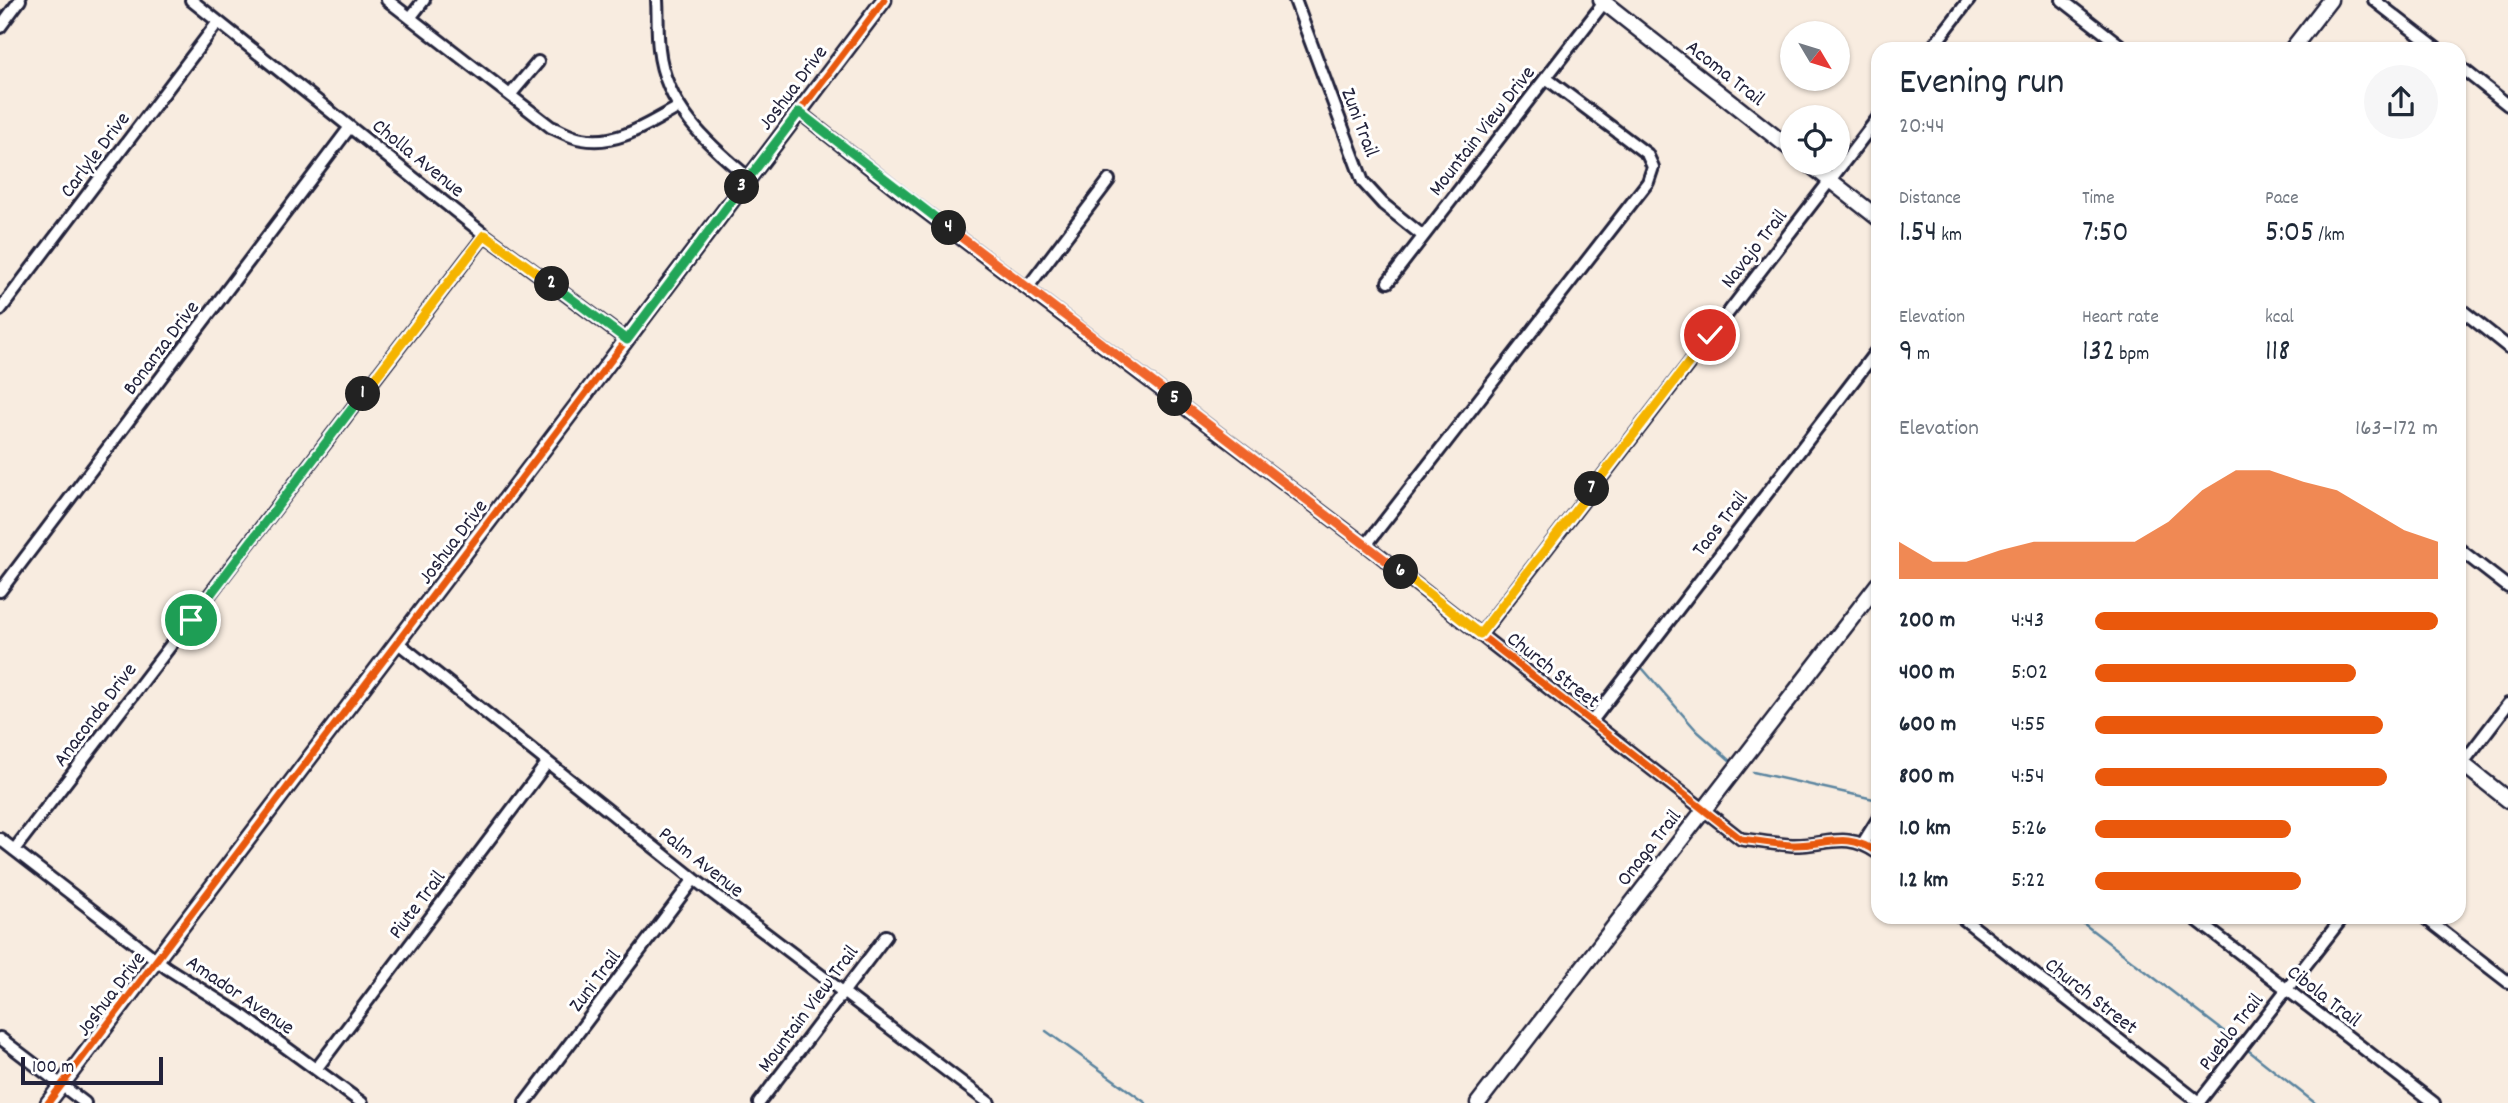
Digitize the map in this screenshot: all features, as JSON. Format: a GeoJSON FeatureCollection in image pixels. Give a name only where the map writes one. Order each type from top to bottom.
{"type":"FeatureCollection","features":[{"type":"Feature","properties":{"kind":"street"},"geometry":{"type":"LineString","coordinates":[[0,27],[20,0]]}},
{"type":"Feature","properties":{"kind":"street","name":"Cholla Avenue"},"geometry":{"type":"LineString","coordinates":[[191,0],[485,235],[627,340]]}},
{"type":"Feature","properties":{"kind":"street"},"geometry":{"type":"LineString","coordinates":[[387,0],[551,127],[580,139],[604,141],[631,133],[679,107]]}},
{"type":"Feature","properties":{"kind":"street"},"geometry":{"type":"LineString","coordinates":[[410,18],[424,0]]}},
{"type":"Feature","properties":{"kind":"street"},"geometry":{"type":"LineString","coordinates":[[657,0],[659,49],[665,77],[679,107],[699,135],[749,178]]}},
{"type":"Feature","properties":{"kind":"street","name":"Joshua Drive"},"geometry":{"type":"LineString","coordinates":[[48,1103],[884,0]]}},
{"type":"Feature","properties":{"kind":"street","name":"Zuni Trail"},"geometry":{"type":"LineString","coordinates":[[1295,0],[1363,182],[1383,204],[1423,236]]}},
{"type":"Feature","properties":{"kind":"street"},"geometry":{"type":"LineString","coordinates":[[1936,42],[1969,0]]}},
{"type":"Feature","properties":{"kind":"street"},"geometry":{"type":"LineString","coordinates":[[2062,0],[2111,42]]}},
{"type":"Feature","properties":{"kind":"street"},"geometry":{"type":"LineString","coordinates":[[2297,42],[2330,0]]}},
{"type":"Feature","properties":{"kind":"street"},"geometry":{"type":"LineString","coordinates":[[2374,0],[2428,42]]}},
{"type":"Feature","properties":{"kind":"street","name":"Mountain View Drive"},"geometry":{"type":"LineString","coordinates":[[1388,282],[1604,1]]}},
{"type":"Feature","properties":{"kind":"street","name":"Acoma Trail"},"geometry":{"type":"LineString","coordinates":[[1604,1],[1780,140]]}},
{"type":"Feature","properties":{"kind":"street","name":"Carlyle Drive"},"geometry":{"type":"LineString","coordinates":[[0,310],[218,22]]}},
{"type":"Feature","properties":{"kind":"street"},"geometry":{"type":"LineString","coordinates":[[510,95],[538,62]]}},
{"type":"Feature","properties":{"kind":"street"},"geometry":{"type":"LineString","coordinates":[[2466,72],[2508,105]]}},
{"type":"Feature","properties":{"kind":"street"},"geometry":{"type":"LineString","coordinates":[[1366,545],[1648,182],[1653,167],[1647,155],[1546,78]]}},
{"type":"Feature","properties":{"kind":"street","name":"Church Street"},"geometry":{"type":"LineString","coordinates":[[799,112],[908,198],[1366,545],[1741,839],[1795,845],[1836,840],[1863,843]]}},
{"type":"Feature","properties":{"kind":"street","name":"Bonanza Drive"},"geometry":{"type":"LineString","coordinates":[[0,591],[350,127]]}},
{"type":"Feature","properties":{"kind":"street","name":"Navajo Trail"},"geometry":{"type":"LineString","coordinates":[[1480,634],[1871,127]]}},
{"type":"Feature","properties":{"kind":"street"},"geometry":{"type":"LineString","coordinates":[[1824,175],[1871,212]]}},
{"type":"Feature","properties":{"kind":"street"},"geometry":{"type":"LineString","coordinates":[[1028,287],[1108,180]]}},
{"type":"Feature","properties":{"kind":"street","name":"Anaconda Drive"},"geometry":{"type":"LineString","coordinates":[[14,850],[485,235]]}},
{"type":"Feature","properties":{"kind":"street"},"geometry":{"type":"LineString","coordinates":[[2466,314],[2508,347]]}},
{"type":"Feature","properties":{"kind":"street","name":"Taos Trail"},"geometry":{"type":"LineString","coordinates":[[1592,721],[1871,358]]}},
{"type":"Feature","properties":{"kind":"street"},"geometry":{"type":"LineString","coordinates":[[2466,554],[2508,587]]}},
{"type":"Feature","properties":{"kind":"street","name":"Onaga Trail"},"geometry":{"type":"LineString","coordinates":[[1478,1103],[1871,593]]}},
{"type":"Feature","properties":{"kind":"street","name":"Palm Avenue"},"geometry":{"type":"LineString","coordinates":[[397,642],[694,880],[989,1103]]}},
{"type":"Feature","properties":{"kind":"street"},"geometry":{"type":"LineString","coordinates":[[2466,756],[2508,704]]}},
{"type":"Feature","properties":{"kind":"street","name":"Piute Trail"},"geometry":{"type":"LineString","coordinates":[[317,1068],[547,763]]}},
{"type":"Feature","properties":{"kind":"street"},"geometry":{"type":"LineString","coordinates":[[2466,768],[2508,800]]}},
{"type":"Feature","properties":{"kind":"street"},"geometry":{"type":"LineString","coordinates":[[1871,830],[1863,843],[1871,848]]}},
{"type":"Feature","properties":{"kind":"street","name":"Amador Avenue"},"geometry":{"type":"LineString","coordinates":[[0,839],[156,960],[240,1014],[362,1103]]}},
{"type":"Feature","properties":{"kind":"street","name":"Zuni Trail"},"geometry":{"type":"LineString","coordinates":[[525,1103],[694,880]]}},
{"type":"Feature","properties":{"kind":"street","name":"Church Street"},"geometry":{"type":"LineString","coordinates":[[1970,924],[2200,1103]]}},
{"type":"Feature","properties":{"kind":"street","name":"Cibola Trail"},"geometry":{"type":"LineString","coordinates":[[2202,924],[2434,1103]]}},
{"type":"Feature","properties":{"kind":"street","name":"Pueblo Trail"},"geometry":{"type":"LineString","coordinates":[[2200,1103],[2338,924]]}},
{"type":"Feature","properties":{"kind":"street"},"geometry":{"type":"LineString","coordinates":[[2433,924],[2508,982]]}},
{"type":"Feature","properties":{"kind":"street","name":"Mountain View Trail"},"geometry":{"type":"LineString","coordinates":[[759,1103],[886,936]]}},
{"type":"Feature","properties":{"kind":"street"},"geometry":{"type":"LineString","coordinates":[[0,1038],[85,1103]]}},
{"type":"Feature","properties":{"kind":"waterway"},"geometry":{"type":"LineString","coordinates":[[1643,669],[1697,731],[1732,762]]}},
{"type":"Feature","properties":{"kind":"waterway"},"geometry":{"type":"LineString","coordinates":[[1753,772],[1871,798]]}},
{"type":"Feature","properties":{"kind":"waterway"},"geometry":{"type":"LineString","coordinates":[[2084,924],[2239,1043]]}},
{"type":"Feature","properties":{"kind":"waterway"},"geometry":{"type":"LineString","coordinates":[[1046,1031],[1146,1103]]}},
{"type":"Feature","properties":{"kind":"waterway"},"geometry":{"type":"LineString","coordinates":[[2244,1047],[2315,1103]]}},
{"type":"Feature","properties":{"kind":"cycle path"},"geometry":{"type":"LineString","coordinates":[[48,1103],[884,0]]}},
{"type":"Feature","properties":{"kind":"cycle path"},"geometry":{"type":"LineString","coordinates":[[799,112],[907,198],[1366,545],[1741,839],[1792,845],[1846,841],[1871,849]]}},
{"type":"Feature","properties":{"kind":"route"},"geometry":{"type":"LineString","coordinates":[[191,620],[485,235],[627,340],[799,112],[1480,634],[1710,335]]}}]}
